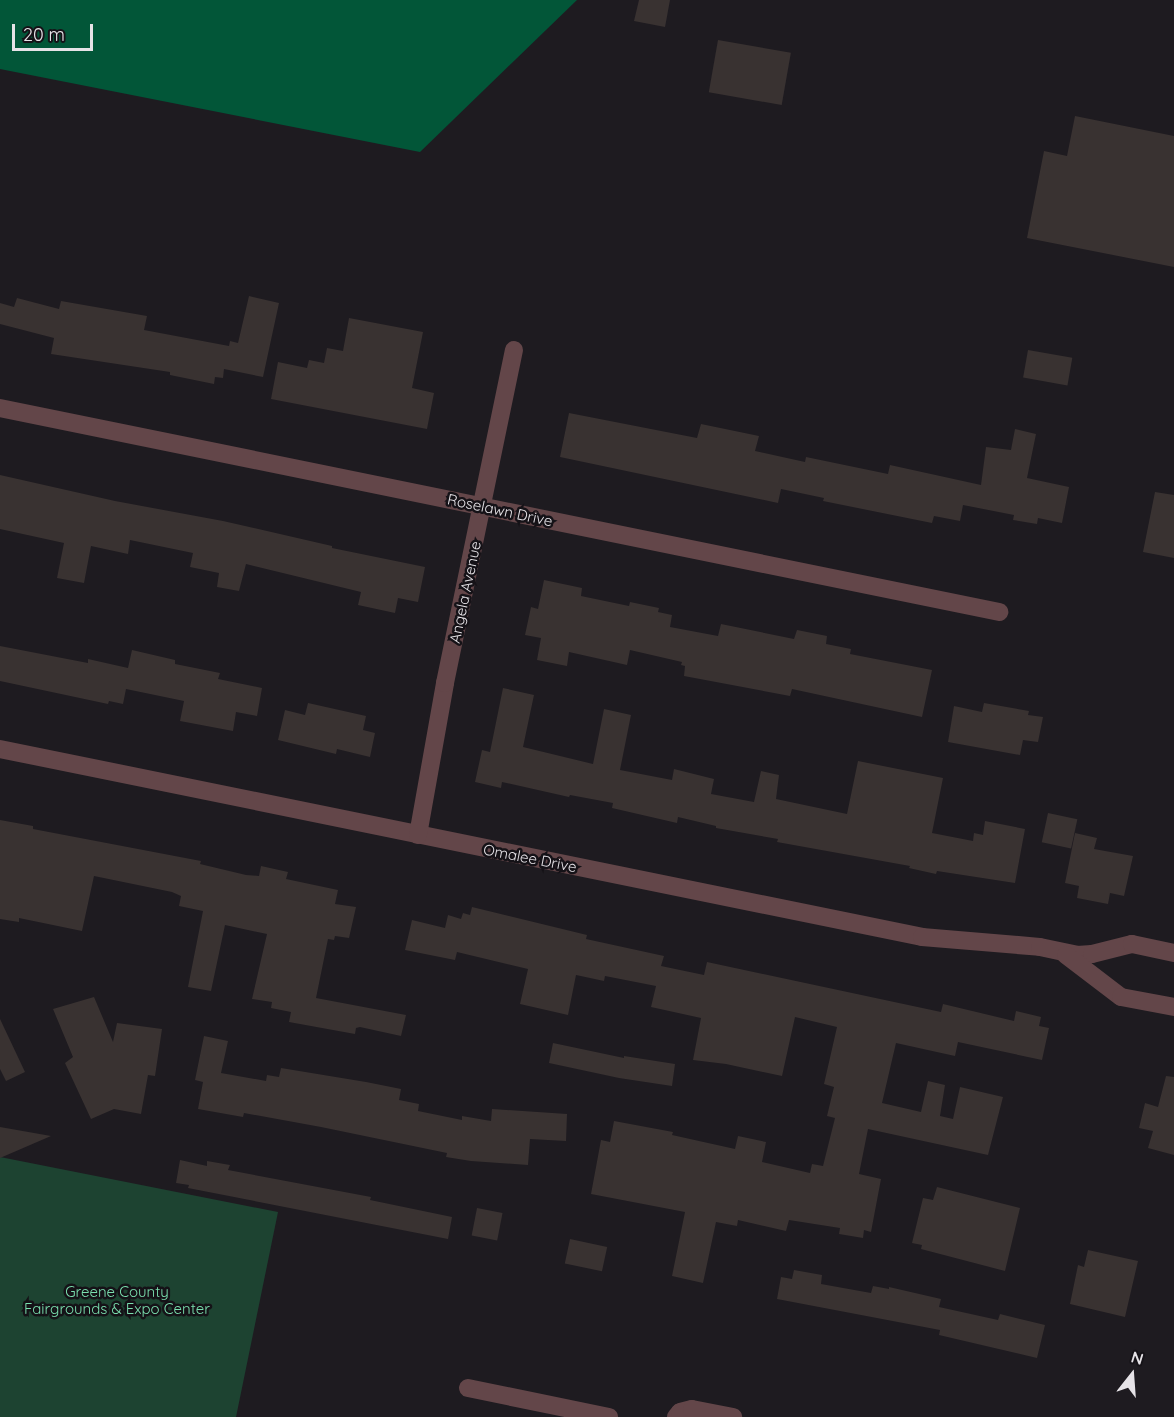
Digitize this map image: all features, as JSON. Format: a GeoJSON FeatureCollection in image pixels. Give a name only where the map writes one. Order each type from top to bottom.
{"type":"FeatureCollection","features":[{"type":"Feature","properties":{"kind":"street","name":"Angela Avenue"},"geometry":{"type":"LineString","coordinates":[[417,835],[445,684],[514,350]]}},
{"type":"Feature","properties":{"kind":"street","name":"Roselawn Drive"},"geometry":{"type":"LineString","coordinates":[[0,408],[999,612]]}},
{"type":"Feature","properties":{"kind":"street","name":"Omalee Drive"},"geometry":{"type":"LineString","coordinates":[[0,749],[922,937],[1040,946],[1061,952],[1092,954],[1132,944],[1174,953]]}},
{"type":"Feature","properties":{"kind":"street","name":"Omalee Drive"},"geometry":{"type":"LineString","coordinates":[[1061,952],[1086,968],[1121,997],[1174,1007]]}},
{"type":"Feature","properties":{"kind":"street"},"geometry":{"type":"LineString","coordinates":[[468,1388],[609,1417]]}},
{"type":"Feature","properties":{"kind":"street"},"geometry":{"type":"LineString","coordinates":[[676,1417],[680,1412],[692,1409],[733,1417]]}},
{"type":"Feature","properties":{"kind":"green space"},"geometry":{"type":"Polygon","coordinates":[[[0,0],[577,0],[420,152],[0,69],[0,0]]]}},
{"type":"Feature","properties":{"kind":"green space","name":"Greene County Fairgrounds & Expo Center"},"geometry":{"type":"Polygon","coordinates":[[[0,1157],[278,1212],[236,1417],[0,1417],[0,1157]]]}},
{"type":"Feature","properties":{"kind":"building"},"geometry":{"type":"Polygon","coordinates":[[[639,0],[670,0],[665,27],[634,21],[639,0]]]}},
{"type":"Feature","properties":{"kind":"building"},"geometry":{"type":"Polygon","coordinates":[[[718,40],[791,53],[782,105],[709,92],[718,40]]]}},
{"type":"Feature","properties":{"kind":"building"},"geometry":{"type":"Polygon","coordinates":[[[1075,116],[1174,136],[1174,267],[1027,238],[1044,151],[1067,156],[1075,116]]]}},
{"type":"Feature","properties":{"kind":"building"},"geometry":{"type":"Polygon","coordinates":[[[249,296],[279,303],[263,377],[224,369],[223,378],[215,377],[214,384],[170,375],[170,372],[51,354],[54,338],[0,324],[0,303],[14,307],[17,298],[59,309],[61,301],[147,316],[144,330],[229,346],[230,341],[238,343],[249,296]]]}},
{"type":"Feature","properties":{"kind":"building"},"geometry":{"type":"Polygon","coordinates":[[[349,318],[423,332],[412,388],[434,393],[427,429],[271,399],[278,362],[307,368],[309,360],[324,363],[327,348],[343,351],[349,318]]]}},
{"type":"Feature","properties":{"kind":"building"},"geometry":{"type":"Polygon","coordinates":[[[1028,350],[1072,358],[1067,385],[1023,378],[1028,350]]]}},
{"type":"Feature","properties":{"kind":"building"},"geometry":{"type":"Polygon","coordinates":[[[569,413],[697,438],[701,424],[759,436],[755,451],[805,462],[806,457],[888,474],[890,465],[981,485],[986,447],[1011,450],[1015,429],[1036,434],[1027,478],[1069,487],[1062,523],[1038,518],[1037,524],[1013,520],[1014,515],[963,505],[960,521],[934,516],[932,523],[823,501],[824,498],[781,489],[778,503],[560,457],[569,413]]]}},
{"type":"Feature","properties":{"kind":"building"},"geometry":{"type":"Polygon","coordinates":[[[0,475],[115,501],[223,521],[332,546],[332,548],[425,567],[418,602],[398,598],[395,613],[358,605],[361,592],[246,564],[239,591],[217,587],[219,573],[190,567],[193,553],[130,540],[128,554],[91,546],[84,583],[57,578],[64,543],[0,529],[0,475]]]}},
{"type":"Feature","properties":{"kind":"building"},"geometry":{"type":"Polygon","coordinates":[[[1155,492],[1174,495],[1174,558],[1143,552],[1155,492]]]}},
{"type":"Feature","properties":{"kind":"building"},"geometry":{"type":"Polygon","coordinates":[[[544,580],[582,588],[581,596],[629,606],[630,602],[659,608],[658,612],[672,615],[670,627],[718,636],[721,624],[794,639],[797,630],[827,636],[826,644],[851,649],[850,654],[932,670],[922,717],[792,689],[790,696],[684,676],[685,666],[681,665],[682,662],[630,650],[627,665],[569,652],[567,666],[537,660],[541,638],[525,635],[531,607],[538,609],[544,580]]]}},
{"type":"Feature","properties":{"kind":"building"},"geometry":{"type":"Polygon","coordinates":[[[0,646],[88,663],[88,659],[128,668],[132,650],[175,660],[175,664],[220,673],[218,679],[262,688],[257,716],[236,712],[233,731],[180,721],[184,701],[126,689],[123,704],[109,701],[108,704],[0,681],[0,646]]]}},
{"type":"Feature","properties":{"kind":"building"},"geometry":{"type":"Polygon","coordinates":[[[503,688],[534,695],[523,747],[593,764],[604,709],[631,715],[620,770],[672,780],[674,769],[714,779],[711,794],[754,802],[761,771],[779,775],[776,799],[847,814],[858,761],[943,778],[932,833],[973,841],[974,833],[983,835],[985,821],[1025,829],[1015,883],[937,871],[936,874],[909,868],[910,866],[777,842],[778,839],[716,828],[716,826],[678,817],[677,823],[612,808],[613,803],[570,795],[569,797],[502,782],[501,788],[475,782],[482,750],[490,752],[503,688]]]}},
{"type":"Feature","properties":{"kind":"building"},"geometry":{"type":"Polygon","coordinates":[[[308,703],[366,716],[363,730],[375,733],[370,757],[337,749],[336,754],[278,740],[285,710],[305,715],[308,703]]]}},
{"type":"Feature","properties":{"kind":"building"},"geometry":{"type":"Polygon","coordinates":[[[984,703],[1029,711],[1028,715],[1043,717],[1038,742],[1023,740],[1020,755],[948,742],[954,706],[982,712],[984,703]]]}},
{"type":"Feature","properties":{"kind":"building"},"geometry":{"type":"Polygon","coordinates":[[[1048,813],[1077,819],[1071,849],[1042,842],[1048,813]]]}},
{"type":"Feature","properties":{"kind":"building"},"geometry":{"type":"Polygon","coordinates":[[[0,820],[33,826],[33,829],[201,861],[200,864],[246,875],[259,876],[261,866],[288,872],[286,879],[338,890],[335,904],[356,907],[349,938],[335,936],[334,940],[328,939],[316,998],[406,1015],[401,1036],[360,1027],[356,1028],[355,1034],[289,1022],[291,1012],[271,1008],[272,1002],[252,999],[267,934],[225,925],[211,991],[188,987],[203,911],[179,906],[181,896],[172,892],[94,876],[82,931],[19,918],[19,922],[0,919],[0,820]]]}},
{"type":"Feature","properties":{"kind":"building"},"geometry":{"type":"Polygon","coordinates":[[[1075,833],[1097,838],[1094,849],[1133,856],[1124,896],[1110,893],[1108,904],[1077,898],[1079,886],[1065,883],[1075,833]]]}},
{"type":"Feature","properties":{"kind":"building"},"geometry":{"type":"Polygon","coordinates":[[[472,907],[587,935],[586,939],[664,956],[661,966],[704,975],[707,962],[941,1012],[943,1004],[1014,1021],[1016,1011],[1041,1017],[1039,1026],[1049,1028],[1042,1060],[958,1042],[955,1056],[896,1043],[882,1103],[921,1112],[928,1081],[945,1085],[940,1116],[953,1119],[960,1087],[1003,1097],[988,1155],[868,1129],[859,1174],[881,1179],[871,1232],[864,1230],[863,1238],[839,1234],[840,1228],[789,1220],[786,1231],[738,1220],[737,1226],[716,1222],[703,1283],[672,1276],[685,1212],[591,1194],[601,1140],[610,1142],[614,1121],[673,1132],[672,1135],[735,1149],[738,1136],[766,1142],[762,1162],[810,1173],[812,1164],[823,1166],[835,1118],[827,1116],[834,1087],[824,1084],[837,1027],[795,1017],[782,1076],[726,1064],[693,1060],[701,1018],[651,1007],[656,986],[605,976],[604,981],[576,975],[568,1015],[520,1004],[528,969],[457,952],[455,960],[405,950],[412,920],[445,928],[448,915],[461,919],[463,913],[470,915],[472,907]]]}},
{"type":"Feature","properties":{"kind":"building"},"geometry":{"type":"Polygon","coordinates":[[[94,997],[113,1042],[117,1023],[162,1029],[155,1076],[148,1075],[141,1114],[114,1109],[91,1119],[65,1063],[73,1057],[53,1009],[94,997]]]}},
{"type":"Feature","properties":{"kind":"building"},"geometry":{"type":"Polygon","coordinates":[[[0,1019],[25,1072],[6,1081],[0,1069],[0,1019]]]}},
{"type":"Feature","properties":{"kind":"building"},"geometry":{"type":"Polygon","coordinates":[[[204,1036],[228,1041],[221,1073],[266,1081],[267,1075],[279,1077],[281,1068],[366,1082],[401,1089],[399,1100],[419,1104],[418,1111],[462,1120],[462,1116],[491,1121],[492,1109],[567,1114],[566,1141],[530,1139],[528,1165],[471,1161],[446,1157],[447,1153],[321,1127],[244,1113],[243,1117],[198,1109],[203,1082],[195,1080],[204,1036]]]}},
{"type":"Feature","properties":{"kind":"building"},"geometry":{"type":"Polygon","coordinates":[[[553,1043],[624,1058],[624,1056],[675,1064],[672,1086],[619,1078],[549,1063],[553,1043]]]}},
{"type":"Feature","properties":{"kind":"building"},"geometry":{"type":"Polygon","coordinates":[[[1166,1076],[1174,1077],[1174,1155],[1148,1148],[1153,1131],[1139,1128],[1145,1103],[1158,1107],[1166,1076]]]}},
{"type":"Feature","properties":{"kind":"building"},"geometry":{"type":"Polygon","coordinates":[[[0,1127],[51,1136],[0,1158],[0,1127]]]}},
{"type":"Feature","properties":{"kind":"building"},"geometry":{"type":"Polygon","coordinates":[[[180,1160],[207,1166],[207,1161],[230,1165],[228,1170],[371,1197],[370,1200],[452,1217],[448,1239],[188,1188],[189,1185],[176,1183],[180,1160]]]}},
{"type":"Feature","properties":{"kind":"building"},"geometry":{"type":"Polygon","coordinates":[[[937,1187],[1020,1208],[1005,1271],[921,1249],[922,1245],[912,1243],[923,1198],[933,1200],[937,1187]]]}},
{"type":"Feature","properties":{"kind":"building"},"geometry":{"type":"Polygon","coordinates":[[[477,1208],[503,1213],[497,1240],[472,1235],[477,1208]]]}},
{"type":"Feature","properties":{"kind":"building"},"geometry":{"type":"Polygon","coordinates":[[[570,1239],[607,1247],[602,1271],[565,1263],[570,1239]]]}},
{"type":"Feature","properties":{"kind":"building"},"geometry":{"type":"Polygon","coordinates":[[[1088,1250],[1138,1261],[1125,1317],[1070,1304],[1078,1265],[1084,1267],[1088,1250]]]}},
{"type":"Feature","properties":{"kind":"building"},"geometry":{"type":"Polygon","coordinates":[[[794,1270],[822,1275],[821,1284],[871,1293],[873,1286],[889,1289],[889,1287],[941,1299],[939,1307],[998,1320],[1000,1314],[1045,1325],[1037,1358],[939,1335],[940,1330],[777,1299],[781,1277],[792,1279],[794,1270]]]}}]}
